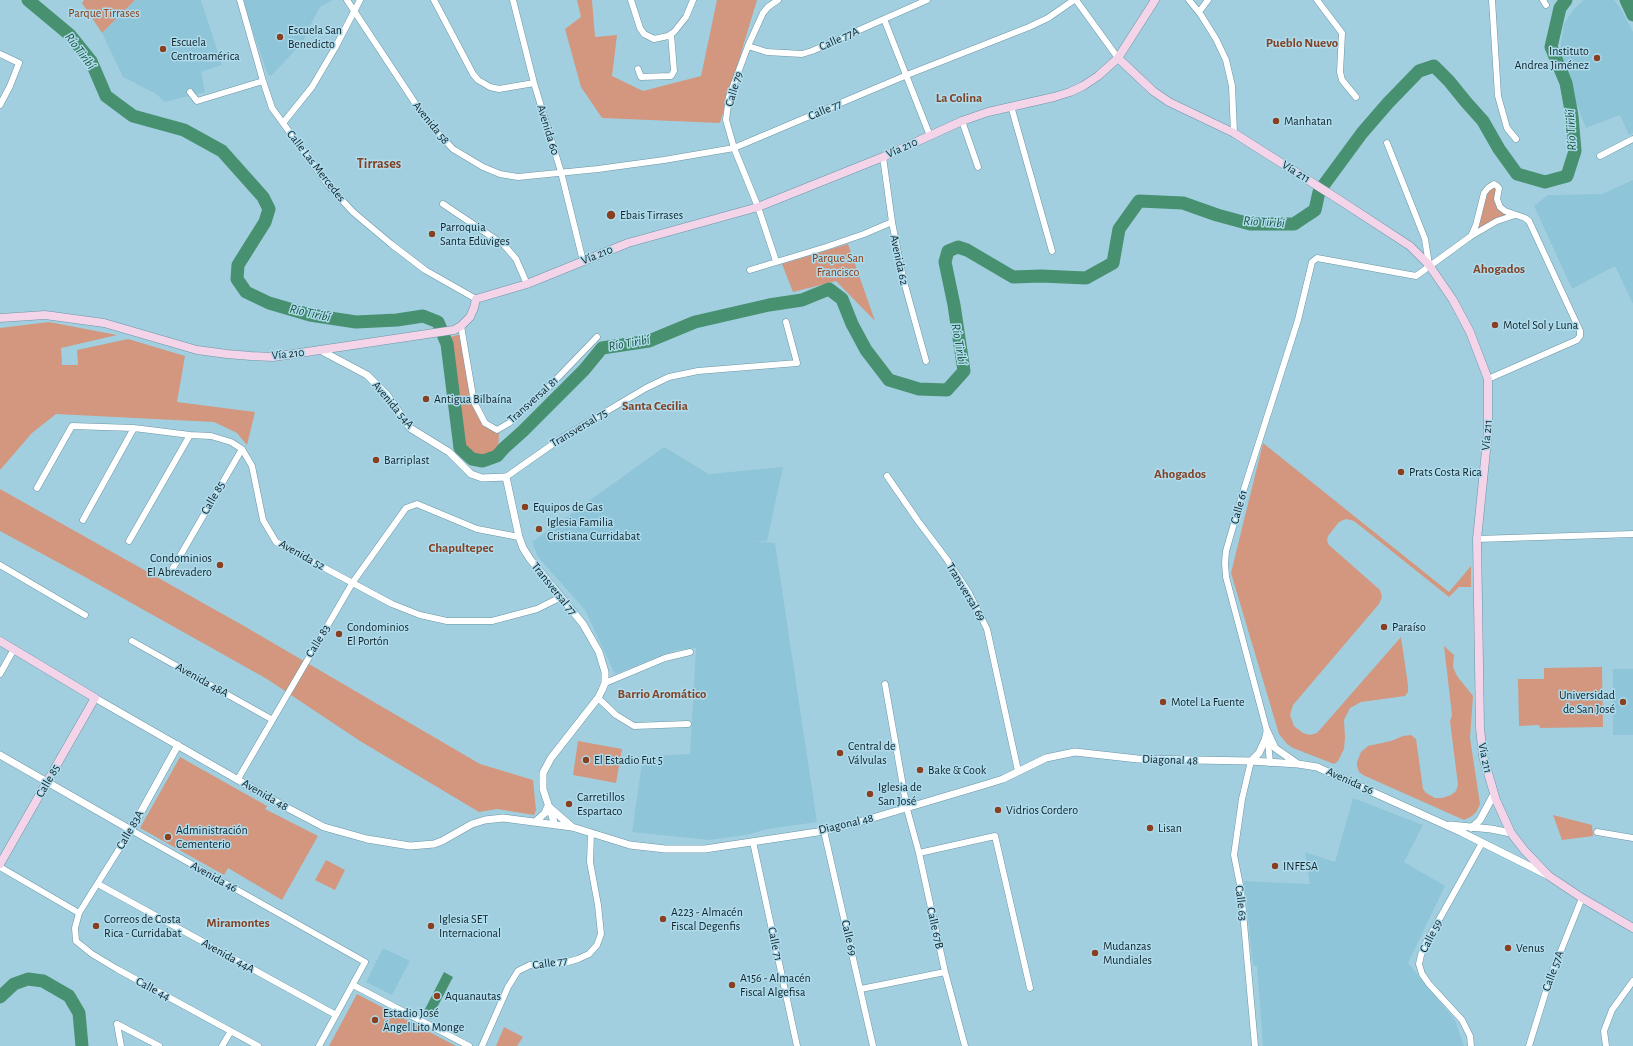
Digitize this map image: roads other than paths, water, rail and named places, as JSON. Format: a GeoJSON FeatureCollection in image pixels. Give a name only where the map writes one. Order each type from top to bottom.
{"type":"FeatureCollection","features":[{"type":"Feature","properties":{"kind":"main road","name":"Vía 210"},"geometry":{"type":"LineString","coordinates":[[476,299],[527,284],[628,243],[758,207],[884,157],[962,121],[988,112],[1070,92],[1098,76],[1118,58],[1155,0]]}},
{"type":"Feature","properties":{"kind":"main road","name":"Vía 211"},"geometry":{"type":"LineString","coordinates":[[1118,58],[1138,78],[1164,98],[1234,133],[1410,246],[1429,265],[1453,300],[1470,332],[1488,379],[1488,431],[1477,539],[1481,743],[1483,756],[1494,794],[1511,833],[1525,851],[1549,876],[1582,898],[1633,928]]}},
{"type":"Feature","properties":{"kind":"main road"},"geometry":{"type":"LineString","coordinates":[[458,328],[470,317],[476,299]]}},
{"type":"Feature","properties":{"kind":"main road","name":"Vía 210"},"geometry":{"type":"LineString","coordinates":[[0,318],[45,315],[104,323],[197,350],[227,354],[273,357],[424,335],[458,328]]}},
{"type":"Feature","properties":{"kind":"main road","name":"Avenida 48"},"geometry":{"type":"LineString","coordinates":[[0,641],[95,698]]}},
{"type":"Feature","properties":{"kind":"main road","name":"Calle 85"},"geometry":{"type":"LineString","coordinates":[[0,864],[95,698]]}},
{"type":"Feature","properties":{"kind":"street","name":"Calle Las Mercedes"},"geometry":{"type":"LineString","coordinates":[[240,0],[272,108],[328,185],[352,212],[425,270],[476,299]]}},
{"type":"Feature","properties":{"kind":"street","name":"Avenida 58"},"geometry":{"type":"LineString","coordinates":[[347,0],[414,103],[433,128],[453,149],[483,167],[500,174],[518,177],[561,172]]}},
{"type":"Feature","properties":{"kind":"street"},"geometry":{"type":"LineString","coordinates":[[283,123],[312,87],[335,48],[360,0]]}},
{"type":"Feature","properties":{"kind":"street"},"geometry":{"type":"LineString","coordinates":[[434,0],[473,74],[478,80],[490,87],[499,89],[534,83]]}},
{"type":"Feature","properties":{"kind":"street","name":"Avenida 60"},"geometry":{"type":"LineString","coordinates":[[513,0],[534,83],[561,172],[583,261]]}},
{"type":"Feature","properties":{"kind":"street"},"geometry":{"type":"LineString","coordinates":[[631,0],[640,28],[644,34],[654,39],[671,34],[680,25],[693,0]]}},
{"type":"Feature","properties":{"kind":"street","name":"Calle 79"},"geometry":{"type":"LineString","coordinates":[[758,207],[734,148],[726,120],[727,107],[729,97],[748,46],[763,13],[768,7],[778,0]]}},
{"type":"Feature","properties":{"kind":"street","name":"Calle 77A"},"geometry":{"type":"LineString","coordinates":[[748,46],[766,52],[802,54],[812,51],[927,0]]}},
{"type":"Feature","properties":{"kind":"street"},"geometry":{"type":"LineString","coordinates":[[1075,0],[1118,58]]}},
{"type":"Feature","properties":{"kind":"street","name":"Calle 77"},"geometry":{"type":"LineString","coordinates":[[561,172],[598,170],[734,148],[907,75],[1029,27],[1048,18],[1075,0]]}},
{"type":"Feature","properties":{"kind":"street"},"geometry":{"type":"LineString","coordinates":[[1189,0],[1199,12],[1216,39],[1226,60],[1232,86],[1234,133]]}},
{"type":"Feature","properties":{"kind":"street"},"geometry":{"type":"LineString","coordinates":[[1199,12],[1208,0]]}},
{"type":"Feature","properties":{"kind":"street"},"geometry":{"type":"LineString","coordinates":[[1317,0],[1342,33],[1340,72],[1342,80],[1356,96]]}},
{"type":"Feature","properties":{"kind":"street"},"geometry":{"type":"LineString","coordinates":[[1492,0],[1498,96],[1507,128],[1516,139]]}},
{"type":"Feature","properties":{"kind":"street"},"geometry":{"type":"LineString","coordinates":[[884,19],[930,136]]}},
{"type":"Feature","properties":{"kind":"street"},"geometry":{"type":"LineString","coordinates":[[638,69],[640,77],[671,76],[674,71],[671,34]]}},
{"type":"Feature","properties":{"kind":"street"},"geometry":{"type":"LineString","coordinates":[[0,54],[19,63],[10,86],[0,104]]}},
{"type":"Feature","properties":{"kind":"street"},"geometry":{"type":"LineString","coordinates":[[190,92],[196,101],[263,81]]}},
{"type":"Feature","properties":{"kind":"street"},"geometry":{"type":"LineString","coordinates":[[1011,106],[1052,251]]}},
{"type":"Feature","properties":{"kind":"street"},"geometry":{"type":"LineString","coordinates":[[962,121],[978,167]]}},
{"type":"Feature","properties":{"kind":"street"},"geometry":{"type":"LineString","coordinates":[[1600,156],[1633,139]]}},
{"type":"Feature","properties":{"kind":"street"},"geometry":{"type":"LineString","coordinates":[[1387,143],[1425,239],[1429,265],[1471,236],[1497,221],[1515,215]]}},
{"type":"Feature","properties":{"kind":"street","name":"Avenida 62"},"geometry":{"type":"LineString","coordinates":[[884,157],[892,222],[903,278],[926,361]]}},
{"type":"Feature","properties":{"kind":"street"},"geometry":{"type":"LineString","coordinates":[[1471,236],[1476,225],[1484,193],[1494,184],[1499,188],[1498,199],[1500,207],[1529,221],[1580,331],[1580,336],[1577,340],[1488,379]]}},
{"type":"Feature","properties":{"kind":"street"},"geometry":{"type":"LineString","coordinates":[[444,204],[504,245],[516,259],[527,284]]}},
{"type":"Feature","properties":{"kind":"street"},"geometry":{"type":"LineString","coordinates":[[758,207],[776,261]]}},
{"type":"Feature","properties":{"kind":"street"},"geometry":{"type":"LineString","coordinates":[[750,270],[776,261],[826,248],[892,222]]}},
{"type":"Feature","properties":{"kind":"street","name":"Calle 61"},"geometry":{"type":"LineString","coordinates":[[1270,763],[1267,732],[1226,578],[1226,551],[1244,489],[1298,320],[1312,262],[1317,258],[1416,276],[1429,265]]}},
{"type":"Feature","properties":{"kind":"street","name":"Transversal 75"},"geometry":{"type":"LineString","coordinates":[[506,477],[560,439],[650,386],[669,377],[698,371],[797,363],[786,322]]}},
{"type":"Feature","properties":{"kind":"street","name":"Transversal 81"},"geometry":{"type":"LineString","coordinates":[[458,328],[474,402],[485,423],[497,430],[509,423],[543,393],[597,337]]}},
{"type":"Feature","properties":{"kind":"street","name":"Avenida 54A"},"geometry":{"type":"LineString","coordinates":[[320,350],[367,375],[387,395],[410,428],[449,452],[471,474],[482,478],[506,477]]}},
{"type":"Feature","properties":{"kind":"street"},"geometry":{"type":"LineString","coordinates":[[37,488],[72,426],[134,428],[211,436],[231,442],[242,449]]}},
{"type":"Feature","properties":{"kind":"street"},"geometry":{"type":"LineString","coordinates":[[83,520],[134,428]]}},
{"type":"Feature","properties":{"kind":"street"},"geometry":{"type":"LineString","coordinates":[[129,541],[190,435]]}},
{"type":"Feature","properties":{"kind":"street","name":"Calle 85"},"geometry":{"type":"LineString","coordinates":[[173,568],[242,449]]}},
{"type":"Feature","properties":{"kind":"street","name":"Avenida 52"},"geometry":{"type":"LineString","coordinates":[[242,449],[252,466],[263,520],[276,542],[392,604],[420,615],[447,621],[492,621],[536,609],[561,597]]}},
{"type":"Feature","properties":{"kind":"street","name":"Transversal 69"},"geometry":{"type":"LineString","coordinates":[[887,476],[946,558],[969,593],[987,629],[1018,771]]}},
{"type":"Feature","properties":{"kind":"street","name":"Transversal 77"},"geometry":{"type":"LineString","coordinates":[[506,477],[519,537],[523,548],[530,559],[583,624],[599,652],[605,672],[605,683]]}},
{"type":"Feature","properties":{"kind":"street","name":"Calle 83"},"geometry":{"type":"LineString","coordinates":[[238,779],[353,582],[406,508],[417,504],[477,529],[519,537]]}},
{"type":"Feature","properties":{"kind":"street"},"geometry":{"type":"LineString","coordinates":[[1477,539],[1633,534]]}},
{"type":"Feature","properties":{"kind":"street"},"geometry":{"type":"LineString","coordinates":[[0,565],[85,615]]}},
{"type":"Feature","properties":{"kind":"street","name":"Avenida 48A"},"geometry":{"type":"LineString","coordinates":[[132,641],[272,719]]}},
{"type":"Feature","properties":{"kind":"street"},"geometry":{"type":"LineString","coordinates":[[0,674],[14,649]]}},
{"type":"Feature","properties":{"kind":"street"},"geometry":{"type":"LineString","coordinates":[[555,825],[543,789],[542,782],[546,765],[598,698],[605,683],[665,658],[690,652]]}},
{"type":"Feature","properties":{"kind":"street","name":"Calle 67B"},"geometry":{"type":"LineString","coordinates":[[885,684],[907,809],[965,1046]]}},
{"type":"Feature","properties":{"kind":"street","name":"Avenida 48"},"geometry":{"type":"LineString","coordinates":[[95,698],[280,804],[324,827],[367,839],[410,846],[426,846],[442,841],[465,828],[485,820],[503,818],[555,825]]}},
{"type":"Feature","properties":{"kind":"street"},"geometry":{"type":"LineString","coordinates":[[598,698],[616,714],[634,726],[688,724]]}},
{"type":"Feature","properties":{"kind":"street"},"geometry":{"type":"LineString","coordinates":[[1251,761],[1259,753],[1267,732]]}},
{"type":"Feature","properties":{"kind":"street"},"geometry":{"type":"LineString","coordinates":[[1267,732],[1275,748],[1298,764]]}},
{"type":"Feature","properties":{"kind":"street","name":"Calle 83A"},"geometry":{"type":"LineString","coordinates":[[80,913],[131,830],[178,745]]}},
{"type":"Feature","properties":{"kind":"street","name":"Diagonal 48"},"geometry":{"type":"LineString","coordinates":[[555,825],[572,827],[630,845],[665,849],[705,849],[824,831],[907,809],[987,784],[1046,758],[1075,752],[1168,761],[1251,761]]}},
{"type":"Feature","properties":{"kind":"street","name":"Avenida 46"},"geometry":{"type":"LineString","coordinates":[[0,756],[365,962],[353,985]]}},
{"type":"Feature","properties":{"kind":"street","name":"Avenida 56"},"geometry":{"type":"LineString","coordinates":[[1251,761],[1298,764],[1317,767],[1333,773],[1461,832],[1549,876]]}},
{"type":"Feature","properties":{"kind":"street","name":"Calle 63"},"geometry":{"type":"LineString","coordinates":[[1251,761],[1242,799],[1234,855],[1241,890],[1255,1046]]}},
{"type":"Feature","properties":{"kind":"street"},"geometry":{"type":"LineString","coordinates":[[1461,832],[1472,828],[1484,813],[1494,794]]}},
{"type":"Feature","properties":{"kind":"street"},"geometry":{"type":"LineString","coordinates":[[535,822],[545,812],[548,806]]}},
{"type":"Feature","properties":{"kind":"street"},"geometry":{"type":"LineString","coordinates":[[548,806],[572,827]]}},
{"type":"Feature","properties":{"kind":"street","name":"Avenida 56"},"geometry":{"type":"LineString","coordinates":[[1444,824],[1472,828],[1491,828],[1511,833]]}},
{"type":"Feature","properties":{"kind":"street","name":"Calle 69"},"geometry":{"type":"LineString","coordinates":[[824,831],[873,1046]]}},
{"type":"Feature","properties":{"kind":"street"},"geometry":{"type":"LineString","coordinates":[[1597,832],[1633,838]]}},
{"type":"Feature","properties":{"kind":"street","name":"Calle 77"},"geometry":{"type":"LineString","coordinates":[[482,1046],[508,988],[518,971],[530,965],[564,963],[578,959],[589,954],[597,945],[601,934],[598,905],[590,862],[591,833]]}},
{"type":"Feature","properties":{"kind":"street"},"geometry":{"type":"LineString","coordinates":[[919,853],[995,836],[1030,988]]}},
{"type":"Feature","properties":{"kind":"street","name":"Calle 71"},"geometry":{"type":"LineString","coordinates":[[753,842],[797,1046]]}},
{"type":"Feature","properties":{"kind":"street","name":"Calle 59"},"geometry":{"type":"LineString","coordinates":[[1471,1046],[1470,1036],[1462,1020],[1422,974],[1419,964],[1426,943],[1482,843]]}},
{"type":"Feature","properties":{"kind":"street"},"geometry":{"type":"LineString","coordinates":[[0,867],[80,913]]}},
{"type":"Feature","properties":{"kind":"street","name":"Avenida 44A"},"geometry":{"type":"LineString","coordinates":[[98,884],[336,1015]]}},
{"type":"Feature","properties":{"kind":"street","name":"Calle 57A"},"geometry":{"type":"LineString","coordinates":[[1529,1046],[1550,978],[1582,898]]}},
{"type":"Feature","properties":{"kind":"street","name":"Calle 44"},"geometry":{"type":"LineString","coordinates":[[80,913],[75,928],[76,941],[84,949],[117,969],[258,1046]]}},
{"type":"Feature","properties":{"kind":"street"},"geometry":{"type":"LineString","coordinates":[[861,989],[946,972]]}},
{"type":"Feature","properties":{"kind":"street"},"geometry":{"type":"LineString","coordinates":[[1606,1046],[1604,1031],[1612,1010],[1633,981]]}},
{"type":"Feature","properties":{"kind":"street"},"geometry":{"type":"LineString","coordinates":[[319,1046],[353,985],[470,1046]]}},
{"type":"Feature","properties":{"kind":"street"},"geometry":{"type":"LineString","coordinates":[[121,1046],[117,1024],[159,1046]]}},
{"type":"Feature","properties":{"kind":"street"},"geometry":{"type":"LineString","coordinates":[[222,1046],[231,1031]]}},
{"type":"Feature","properties":{"kind":"waterway","name":"Río Tiribí"},"geometry":{"type":"LineString","coordinates":[[28,0],[70,35],[91,61],[106,96],[133,116],[184,130],[222,151],[263,197],[269,209],[265,222],[238,265],[237,279],[246,292],[269,303],[310,315],[356,322],[397,320],[423,316],[438,322],[447,344],[460,448],[472,459],[483,461],[497,456],[584,370],[602,348],[649,341],[695,322],[769,305],[802,300],[829,289],[842,299],[852,324],[866,350],[889,380],[919,389],[947,390],[964,371],[954,305],[945,262],[948,251],[958,247],[967,250],[1013,277],[1041,276],[1086,278],[1113,263],[1119,229],[1139,201],[1183,203],[1217,215],[1250,224],[1294,224],[1315,210],[1319,192]]}},
{"type":"Feature","properties":{"kind":"waterway","name":"Río Tiribí"},"geometry":{"type":"LineString","coordinates":[[1323,186],[1362,133],[1388,103],[1419,71],[1434,66],[1449,81],[1483,121],[1499,149],[1517,174],[1545,182],[1567,176],[1575,151],[1572,116],[1566,83],[1551,47],[1560,8],[1566,0]]}},
{"type":"Feature","properties":{"kind":"waterway","name":"Río Tiribí"},"geometry":{"type":"LineString","coordinates":[[1626,0],[1633,15]]}},
{"type":"Feature","properties":{"kind":"waterway"},"geometry":{"type":"LineString","coordinates":[[0,997],[14,984],[28,979],[43,981],[69,996],[79,1013],[82,1046]]}},
{"type":"Feature","properties":{"kind":"place","name":"Escuela San Benedicto"},"geometry":{"type":"Point","coordinates":[280,37]}},
{"type":"Feature","properties":{"kind":"place","name":"Escuela Centroamérica"},"geometry":{"type":"Point","coordinates":[163,49]}},
{"type":"Feature","properties":{"kind":"place","name":"Instituto Andrea Jiménez"},"geometry":{"type":"Point","coordinates":[1597,58]}},
{"type":"Feature","properties":{"kind":"place","name":"Manhatan"},"geometry":{"type":"Point","coordinates":[1276,121]}},
{"type":"Feature","properties":{"kind":"place","name":"Ebais Tirrases"},"geometry":{"type":"Point","coordinates":[611,215]}},
{"type":"Feature","properties":{"kind":"place","name":"Parroquia Santa Eduviges"},"geometry":{"type":"Point","coordinates":[432,234]}},
{"type":"Feature","properties":{"kind":"place","name":"Motel Sol y Luna"},"geometry":{"type":"Point","coordinates":[1495,325]}},
{"type":"Feature","properties":{"kind":"place","name":"Antigua Bilbaína"},"geometry":{"type":"Point","coordinates":[426,399]}},
{"type":"Feature","properties":{"kind":"place","name":"Barriplast"},"geometry":{"type":"Point","coordinates":[376,460]}},
{"type":"Feature","properties":{"kind":"place","name":"Prats Costa Rica"},"geometry":{"type":"Point","coordinates":[1401,472]}},
{"type":"Feature","properties":{"kind":"place","name":"Equipos de Gas"},"geometry":{"type":"Point","coordinates":[525,507]}},
{"type":"Feature","properties":{"kind":"place","name":"Iglesia Familia Cristiana Curridabat"},"geometry":{"type":"Point","coordinates":[539,529]}},
{"type":"Feature","properties":{"kind":"place","name":"Condominios El Abrevadero"},"geometry":{"type":"Point","coordinates":[220,565]}},
{"type":"Feature","properties":{"kind":"place","name":"Paraíso"},"geometry":{"type":"Point","coordinates":[1384,627]}},
{"type":"Feature","properties":{"kind":"place","name":"Condominios El Portón"},"geometry":{"type":"Point","coordinates":[339,634]}},
{"type":"Feature","properties":{"kind":"place","name":"Motel La Fuente"},"geometry":{"type":"Point","coordinates":[1163,702]}},
{"type":"Feature","properties":{"kind":"place","name":"Universidad de San José"},"geometry":{"type":"Point","coordinates":[1623,702]}},
{"type":"Feature","properties":{"kind":"place","name":"Central de Válvulas"},"geometry":{"type":"Point","coordinates":[840,753]}},
{"type":"Feature","properties":{"kind":"place","name":"El Estadio Fut 5"},"geometry":{"type":"Point","coordinates":[586,760]}},
{"type":"Feature","properties":{"kind":"place","name":"Bake & Cook"},"geometry":{"type":"Point","coordinates":[920,770]}},
{"type":"Feature","properties":{"kind":"place","name":"Iglesia de San José"},"geometry":{"type":"Point","coordinates":[870,794]}},
{"type":"Feature","properties":{"kind":"place","name":"Carretillos Espartaco"},"geometry":{"type":"Point","coordinates":[569,804]}},
{"type":"Feature","properties":{"kind":"place","name":"Vidrios Cordero"},"geometry":{"type":"Point","coordinates":[998,810]}},
{"type":"Feature","properties":{"kind":"place","name":"Lisan"},"geometry":{"type":"Point","coordinates":[1150,828]}},
{"type":"Feature","properties":{"kind":"place","name":"Administración Cementerio"},"geometry":{"type":"Point","coordinates":[168,837]}},
{"type":"Feature","properties":{"kind":"place","name":"INFESA"},"geometry":{"type":"Point","coordinates":[1275,866]}},
{"type":"Feature","properties":{"kind":"place","name":"A223 - Almacén Fiscal Degenfis"},"geometry":{"type":"Point","coordinates":[663,919]}},
{"type":"Feature","properties":{"kind":"place","name":"Correos de Costa Rica - Curridabat"},"geometry":{"type":"Point","coordinates":[96,926]}},
{"type":"Feature","properties":{"kind":"place","name":"Iglesia SET Internacional"},"geometry":{"type":"Point","coordinates":[431,926]}},
{"type":"Feature","properties":{"kind":"place","name":"Venus"},"geometry":{"type":"Point","coordinates":[1508,948]}},
{"type":"Feature","properties":{"kind":"place","name":"Mudanzas Mundiales"},"geometry":{"type":"Point","coordinates":[1095,953]}},
{"type":"Feature","properties":{"kind":"place","name":"A156 - Almacén Fiscal Algefisa"},"geometry":{"type":"Point","coordinates":[732,985]}},
{"type":"Feature","properties":{"kind":"place","name":"Aquanautas"},"geometry":{"type":"Point","coordinates":[437,996]}},
{"type":"Feature","properties":{"kind":"place","name":"Estadio José Ángel Lito Monge"},"geometry":{"type":"Point","coordinates":[375,1020]}},
{"type":"Feature","properties":{"kind":"district","name":"Pueblo Nuevo"},"geometry":{"type":"Point","coordinates":[1302,43]}},
{"type":"Feature","properties":{"kind":"district","name":"La Colina"},"geometry":{"type":"Point","coordinates":[959,98]}},
{"type":"Feature","properties":{"kind":"district","name":"Tirrases"},"geometry":{"type":"Point","coordinates":[379,164]}},
{"type":"Feature","properties":{"kind":"district","name":"Ahogados"},"geometry":{"type":"Point","coordinates":[1499,269]}},
{"type":"Feature","properties":{"kind":"district","name":"Santa Cecilia"},"geometry":{"type":"Point","coordinates":[655,406]}},
{"type":"Feature","properties":{"kind":"district","name":"Ahogados"},"geometry":{"type":"Point","coordinates":[1180,474]}},
{"type":"Feature","properties":{"kind":"district","name":"Chapultepec"},"geometry":{"type":"Point","coordinates":[461,548]}},
{"type":"Feature","properties":{"kind":"district","name":"Barrio Aromático"},"geometry":{"type":"Point","coordinates":[662,694]}},
{"type":"Feature","properties":{"kind":"district","name":"Miramontes"},"geometry":{"type":"Point","coordinates":[238,923]}},
{"type":"Feature","properties":{"kind":"park label","name":"Parque Tirrases"},"geometry":{"type":"Point","coordinates":[104,13]}},
{"type":"Feature","properties":{"kind":"park label","name":"Parque San Francisco"},"geometry":{"type":"Point","coordinates":[838,265]}}]}
